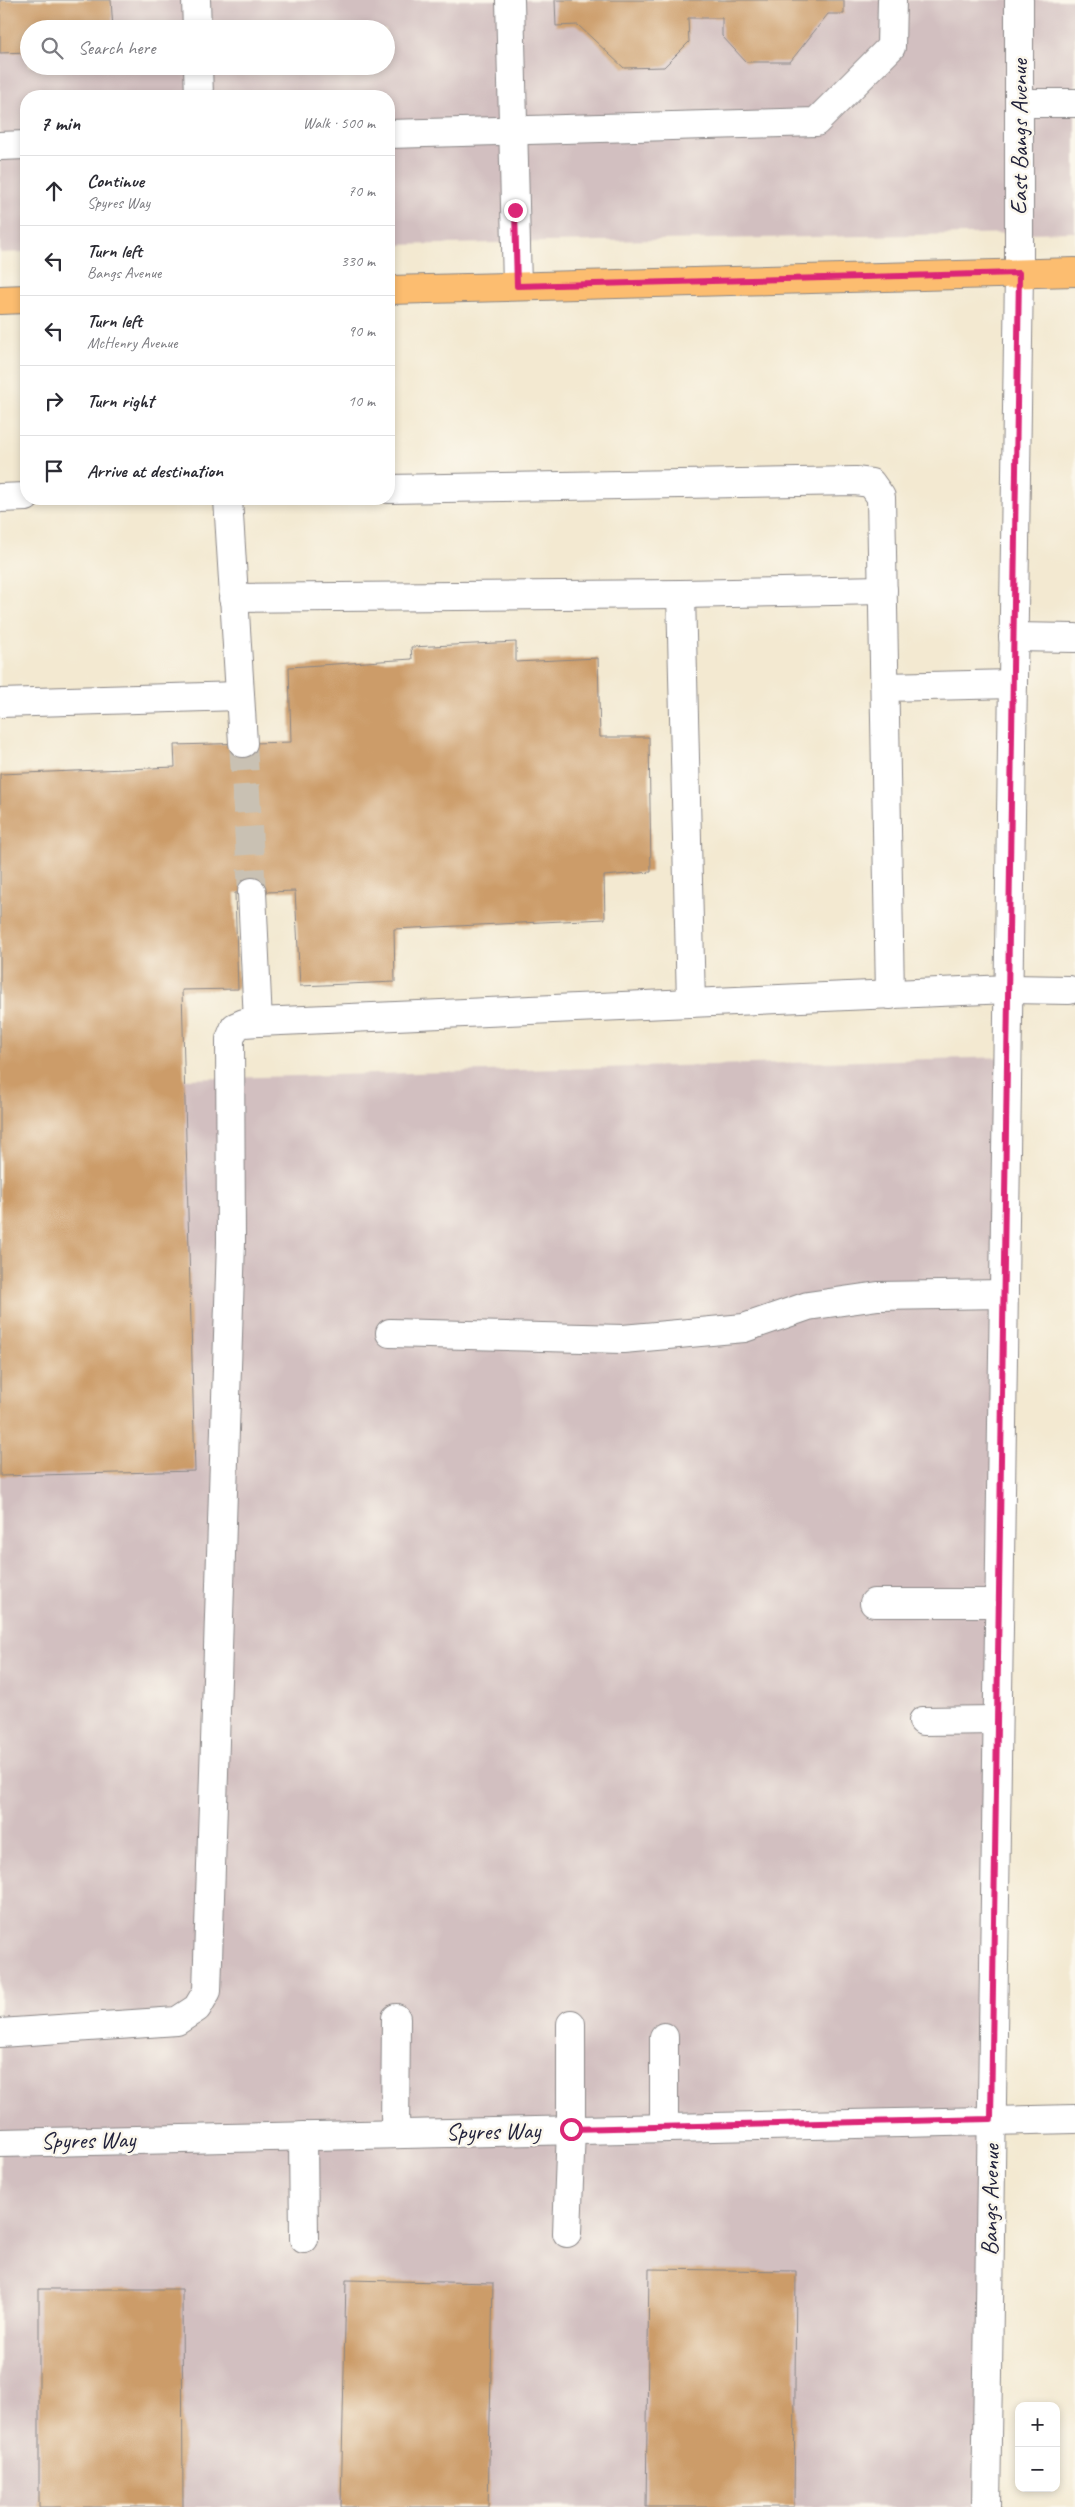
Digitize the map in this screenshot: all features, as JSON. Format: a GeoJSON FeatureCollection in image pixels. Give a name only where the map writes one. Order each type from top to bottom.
{"type":"FeatureCollection","features":[{"type":"Feature","properties":{"kind":"main road"},"geometry":{"type":"LineString","coordinates":[[395,290],[1075,272]]}},
{"type":"Feature","properties":{"kind":"main road"},"geometry":{"type":"LineString","coordinates":[[0,300],[20,299]]}},
{"type":"Feature","properties":{"kind":"street"},"geometry":{"type":"LineString","coordinates":[[196,0],[197,20]]}},
{"type":"Feature","properties":{"kind":"street"},"geometry":{"type":"LineString","coordinates":[[510,0],[517,286]]}},
{"type":"Feature","properties":{"kind":"street"},"geometry":{"type":"LineString","coordinates":[[395,134],[816,122],[891,47],[892,0]]}},
{"type":"Feature","properties":{"kind":"street","name":"East Bangs Avenue"},"geometry":{"type":"LineString","coordinates":[[1019,0],[1019,273]]}},
{"type":"Feature","properties":{"kind":"street"},"geometry":{"type":"LineString","coordinates":[[198,75],[199,90]]}},
{"type":"Feature","properties":{"kind":"street"},"geometry":{"type":"LineString","coordinates":[[1019,103],[1075,103]]}},
{"type":"Feature","properties":{"kind":"street"},"geometry":{"type":"LineString","coordinates":[[0,146],[20,145]]}},
{"type":"Feature","properties":{"kind":"street","name":"Bangs Avenue"},"geometry":{"type":"LineString","coordinates":[[986,2507],[1019,273]]}},
{"type":"Feature","properties":{"kind":"street"},"geometry":{"type":"LineString","coordinates":[[395,489],[855,481],[871,483],[881,498],[890,995]]}},
{"type":"Feature","properties":{"kind":"street"},"geometry":{"type":"LineString","coordinates":[[0,498],[20,497]]}},
{"type":"Feature","properties":{"kind":"street"},"geometry":{"type":"LineString","coordinates":[[228,505],[244,743]]}},
{"type":"Feature","properties":{"kind":"street"},"geometry":{"type":"LineString","coordinates":[[234,598],[681,594],[883,590]]}},
{"type":"Feature","properties":{"kind":"street"},"geometry":{"type":"LineString","coordinates":[[681,594],[690,1003]]}},
{"type":"Feature","properties":{"kind":"street"},"geometry":{"type":"LineString","coordinates":[[1013,638],[1075,638]]}},
{"type":"Feature","properties":{"kind":"street"},"geometry":{"type":"LineString","coordinates":[[885,687],[1013,684]]}},
{"type":"Feature","properties":{"kind":"street"},"geometry":{"type":"LineString","coordinates":[[0,703],[240,696]]}},
{"type":"Feature","properties":{"kind":"street"},"geometry":{"type":"LineString","coordinates":[[252,892],[258,1022]]}},
{"type":"Feature","properties":{"kind":"street"},"geometry":{"type":"LineString","coordinates":[[0,2033],[178,2021],[197,2008],[207,1991],[231,1242],[230,1039],[235,1027],[244,1023],[258,1022],[1008,989],[1069,990]]}},
{"type":"Feature","properties":{"kind":"street"},"geometry":{"type":"LineString","coordinates":[[390,1333],[623,1338],[744,1328],[808,1306],[878,1296],[1004,1294]]}},
{"type":"Feature","properties":{"kind":"street"},"geometry":{"type":"LineString","coordinates":[[874,1603],[999,1603]]}},
{"type":"Feature","properties":{"kind":"street"},"geometry":{"type":"LineString","coordinates":[[923,1721],[997,1720]]}},
{"type":"Feature","properties":{"kind":"street"},"geometry":{"type":"LineString","coordinates":[[395,2133],[396,2018]]}},
{"type":"Feature","properties":{"kind":"street"},"geometry":{"type":"LineString","coordinates":[[567,2233],[571,2129],[571,2024]]}},
{"type":"Feature","properties":{"kind":"street"},"geometry":{"type":"LineString","coordinates":[[664,2037],[664,2127]]}},
{"type":"Feature","properties":{"kind":"street","name":"Spyres Way"},"geometry":{"type":"LineString","coordinates":[[0,2142],[991,2119],[1075,2119]]}},
{"type":"Feature","properties":{"kind":"street"},"geometry":{"type":"LineString","coordinates":[[303,2136],[304,2239]]}},
{"type":"Feature","properties":{"kind":"shaded area"},"geometry":{"type":"Polygon","coordinates":[[[0,0],[1075,0],[1075,232],[395,245],[395,90],[20,90],[20,252],[0,253],[0,0]]]}},
{"type":"Feature","properties":{"kind":"shaded area"},"geometry":{"type":"Polygon","coordinates":[[[1007,1057],[985,2507],[0,2507],[0,1084],[1007,1057]]]}},
{"type":"Feature","properties":{"kind":"building"},"geometry":{"type":"Polygon","coordinates":[[[0,0],[111,0],[112,20],[20,20],[20,52],[0,53],[0,0]]]}},
{"type":"Feature","properties":{"kind":"building"},"geometry":{"type":"Polygon","coordinates":[[[555,0],[844,0],[844,14],[828,14],[790,62],[746,62],[722,36],[722,18],[688,18],[689,42],[664,67],[624,68],[578,25],[556,26],[555,0]]]}},
{"type":"Feature","properties":{"kind":"building"},"geometry":{"type":"Polygon","coordinates":[[[516,642],[516,662],[598,658],[600,737],[649,737],[651,872],[604,876],[605,919],[394,929],[395,982],[300,986],[295,891],[235,893],[238,989],[182,990],[195,1471],[0,1476],[0,774],[175,767],[174,745],[291,742],[289,667],[412,659],[411,647],[516,642]]]}},
{"type":"Feature","properties":{"kind":"building"},"geometry":{"type":"Polygon","coordinates":[[[649,2269],[796,2271],[794,2507],[646,2507],[649,2269]]]}},
{"type":"Feature","properties":{"kind":"building"},"geometry":{"type":"Polygon","coordinates":[[[346,2280],[493,2283],[488,2507],[341,2507],[346,2280]]]}},
{"type":"Feature","properties":{"kind":"building"},"geometry":{"type":"Polygon","coordinates":[[[39,2289],[182,2289],[183,2507],[39,2507],[39,2289]]]}},
{"type":"Feature","properties":{"kind":"tunnel"},"geometry":{"type":"LineString","coordinates":[[243,743],[252,892]]}},
{"type":"Feature","properties":{"kind":"route"},"geometry":{"type":"LineString","coordinates":[[515,210],[517,286],[1019,273],[991,2119],[571,2129]]}}]}
